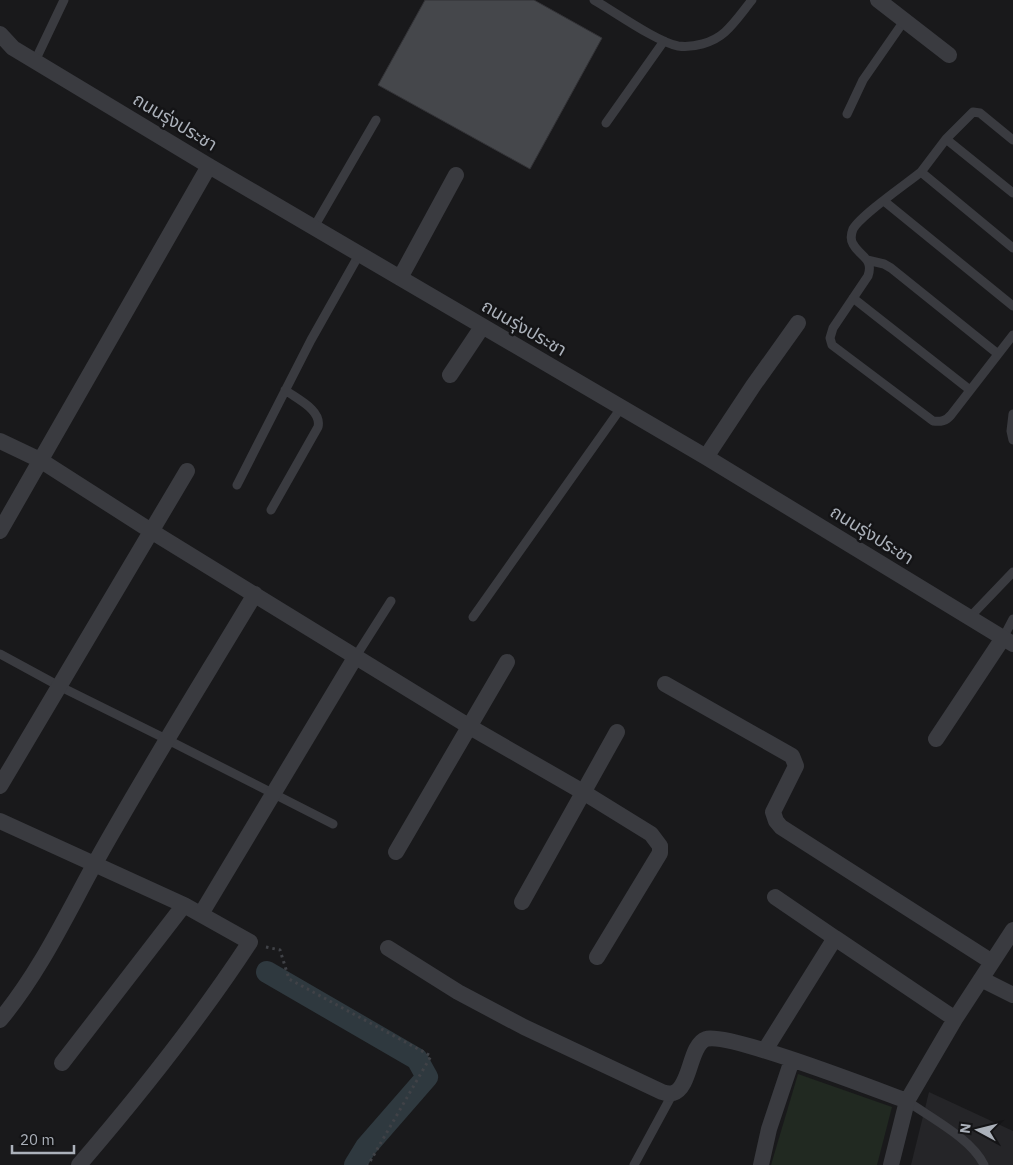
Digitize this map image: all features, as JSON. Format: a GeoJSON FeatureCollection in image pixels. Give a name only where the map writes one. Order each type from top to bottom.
{"type":"FeatureCollection","features":[{"type":"Feature","properties":{"kind":"street"},"geometry":{"type":"LineString","coordinates":[[878,0],[949,55]]}},
{"type":"Feature","properties":{"kind":"street","name":"ถนนรุ่งประชา"},"geometry":{"type":"LineString","coordinates":[[0,34],[7,47],[35,61],[209,166],[706,457],[1008,641]]}},
{"type":"Feature","properties":{"kind":"street"},"geometry":{"type":"LineString","coordinates":[[0,530],[209,166]]}},
{"type":"Feature","properties":{"kind":"street"},"geometry":{"type":"LineString","coordinates":[[400,278],[456,175]]}},
{"type":"Feature","properties":{"kind":"street"},"geometry":{"type":"LineString","coordinates":[[706,457],[798,323]]}},
{"type":"Feature","properties":{"kind":"street"},"geometry":{"type":"LineString","coordinates":[[450,375],[482,327]]}},
{"type":"Feature","properties":{"kind":"street"},"geometry":{"type":"LineString","coordinates":[[0,441],[40,460],[151,531],[470,727],[583,792],[651,834],[660,846],[660,853],[596,957]]}},
{"type":"Feature","properties":{"kind":"street"},"geometry":{"type":"LineString","coordinates":[[0,786],[187,471]]}},
{"type":"Feature","properties":{"kind":"street"},"geometry":{"type":"LineString","coordinates":[[0,1020],[16,1000],[44,957],[94,865],[255,594]]}},
{"type":"Feature","properties":{"kind":"street"},"geometry":{"type":"LineString","coordinates":[[936,739],[1008,641]]}},
{"type":"Feature","properties":{"kind":"street"},"geometry":{"type":"LineString","coordinates":[[202,914],[356,656]]}},
{"type":"Feature","properties":{"kind":"street"},"geometry":{"type":"LineString","coordinates":[[396,852],[507,662]]}},
{"type":"Feature","properties":{"kind":"street"},"geometry":{"type":"LineString","coordinates":[[665,684],[792,756],[796,766],[774,812],[776,821],[781,827],[992,962]]}},
{"type":"Feature","properties":{"kind":"street"},"geometry":{"type":"LineString","coordinates":[[522,902],[618,732]]}},
{"type":"Feature","properties":{"kind":"street"},"geometry":{"type":"LineString","coordinates":[[0,821],[184,905],[250,942],[230,973],[178,1043],[79,1165]]}},
{"type":"Feature","properties":{"kind":"street"},"geometry":{"type":"LineString","coordinates":[[775,897],[955,1019]]}},
{"type":"Feature","properties":{"kind":"street"},"geometry":{"type":"LineString","coordinates":[[62,1063],[184,905]]}},
{"type":"Feature","properties":{"kind":"street"},"geometry":{"type":"LineString","coordinates":[[891,1165],[908,1101],[955,1019],[1013,930]]}},
{"type":"Feature","properties":{"kind":"street"},"geometry":{"type":"LineString","coordinates":[[765,1050],[835,938]]}},
{"type":"Feature","properties":{"kind":"street"},"geometry":{"type":"LineString","coordinates":[[388,948],[458,992],[524,1027],[662,1092],[672,1093],[680,1089],[699,1045],[706,1039],[718,1039],[765,1050],[908,1101]]}},
{"type":"Feature","properties":{"kind":"street"},"geometry":{"type":"LineString","coordinates":[[982,979],[1013,995]]}},
{"type":"Feature","properties":{"kind":"street"},"geometry":{"type":"LineString","coordinates":[[762,1165],[769,1130],[792,1060]]}},
{"type":"Feature","properties":{"kind":"lane"},"geometry":{"type":"LineString","coordinates":[[35,61],[64,0]]}},
{"type":"Feature","properties":{"kind":"lane"},"geometry":{"type":"LineString","coordinates":[[594,0],[664,41],[678,46],[690,46],[709,42],[724,34],[752,0]]}},
{"type":"Feature","properties":{"kind":"lane"},"geometry":{"type":"LineString","coordinates":[[847,114],[863,80],[904,21]]}},
{"type":"Feature","properties":{"kind":"lane"},"geometry":{"type":"LineString","coordinates":[[606,123],[664,41]]}},
{"type":"Feature","properties":{"kind":"lane"},"geometry":{"type":"LineString","coordinates":[[1013,140],[977,112],[969,114],[946,139],[921,172],[854,228],[850,236],[853,244],[867,260],[870,269],[868,276],[833,328],[830,338],[832,345],[842,354],[933,421],[947,419],[1013,335]]}},
{"type":"Feature","properties":{"kind":"lane"},"geometry":{"type":"LineString","coordinates":[[314,227],[376,120]]}},
{"type":"Feature","properties":{"kind":"lane"},"geometry":{"type":"LineString","coordinates":[[946,139],[1013,193]]}},
{"type":"Feature","properties":{"kind":"lane"},"geometry":{"type":"LineString","coordinates":[[921,172],[1013,248]]}},
{"type":"Feature","properties":{"kind":"lane"},"geometry":{"type":"LineString","coordinates":[[884,201],[1013,306]]}},
{"type":"Feature","properties":{"kind":"lane"},"geometry":{"type":"LineString","coordinates":[[237,485],[311,340],[360,253]]}},
{"type":"Feature","properties":{"kind":"lane"},"geometry":{"type":"LineString","coordinates":[[867,260],[884,264],[891,268],[998,354]]}},
{"type":"Feature","properties":{"kind":"lane"},"geometry":{"type":"LineString","coordinates":[[853,298],[970,390]]}},
{"type":"Feature","properties":{"kind":"lane"},"geometry":{"type":"LineString","coordinates":[[271,510],[318,427],[319,421],[317,414],[285,390]]}},
{"type":"Feature","properties":{"kind":"lane"},"geometry":{"type":"LineString","coordinates":[[473,617],[621,408]]}},
{"type":"Feature","properties":{"kind":"lane"},"geometry":{"type":"LineString","coordinates":[[1013,414],[1011,430],[1013,440]]}},
{"type":"Feature","properties":{"kind":"lane"},"geometry":{"type":"LineString","coordinates":[[968,618],[1012,574]]}},
{"type":"Feature","properties":{"kind":"lane"},"geometry":{"type":"LineString","coordinates":[[356,656],[391,601]]}},
{"type":"Feature","properties":{"kind":"lane"},"geometry":{"type":"LineString","coordinates":[[1008,641],[1013,619]]}},
{"type":"Feature","properties":{"kind":"lane"},"geometry":{"type":"LineString","coordinates":[[0,654],[59,686],[333,824]]}},
{"type":"Feature","properties":{"kind":"lane"},"geometry":{"type":"LineString","coordinates":[[634,1165],[672,1093]]}},
{"type":"Feature","properties":{"kind":"lane"},"geometry":{"type":"LineString","coordinates":[[908,1101],[964,1141],[984,1165]]}},
{"type":"Feature","properties":{"kind":"path"},"geometry":{"type":"LineString","coordinates":[[250,942],[280,950],[290,978],[432,1056],[368,1165]]}},
{"type":"Feature","properties":{"kind":"shaded area"},"geometry":{"type":"Polygon","coordinates":[[[798,1074],[892,1107],[877,1165],[771,1165],[798,1074]]]}},
{"type":"Feature","properties":{"kind":"shaded area"},"geometry":{"type":"Polygon","coordinates":[[[929,1092],[1013,1131],[1013,1165],[911,1165],[929,1092]]]}},
{"type":"Feature","properties":{"kind":"building"},"geometry":{"type":"Polygon","coordinates":[[[425,0],[534,0],[602,38],[530,169],[378,85],[425,0]]]}},
{"type":"Feature","properties":{"kind":"waterway"},"geometry":{"type":"LineString","coordinates":[[267,972],[417,1059],[427,1077],[366,1147],[355,1165]]}}]}
